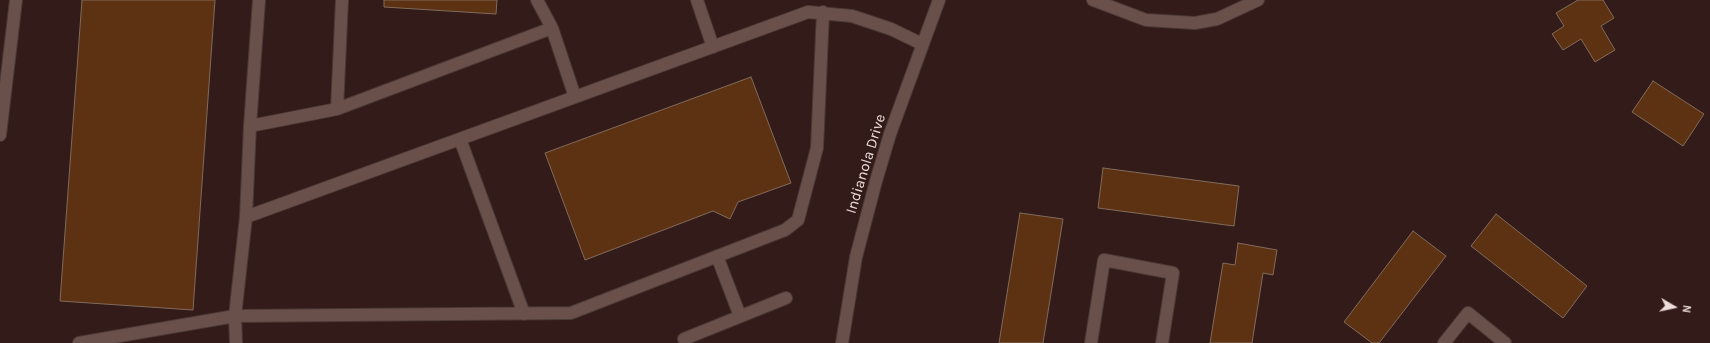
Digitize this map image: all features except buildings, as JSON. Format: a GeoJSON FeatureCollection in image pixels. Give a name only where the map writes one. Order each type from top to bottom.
{"type":"FeatureCollection","features":[{"type":"Feature","properties":{"kind":"street"},"geometry":{"type":"LineString","coordinates":[[0,135],[16,0]]}},
{"type":"Feature","properties":{"kind":"street"},"geometry":{"type":"LineString","coordinates":[[236,343],[235,316],[246,217],[250,126],[259,0]]}},
{"type":"Feature","properties":{"kind":"street"},"geometry":{"type":"LineString","coordinates":[[338,109],[342,0]]}},
{"type":"Feature","properties":{"kind":"street"},"geometry":{"type":"LineString","coordinates":[[538,0],[552,28],[575,97]]}},
{"type":"Feature","properties":{"kind":"street"},"geometry":{"type":"LineString","coordinates":[[697,0],[713,46]]}},
{"type":"Feature","properties":{"kind":"street","name":"Indianola Drive"},"geometry":{"type":"LineString","coordinates":[[842,343],[856,257],[876,181],[890,134],[939,0]]}},
{"type":"Feature","properties":{"kind":"street"},"geometry":{"type":"LineString","coordinates":[[1093,0],[1146,20],[1195,23],[1217,19],[1258,0]]}},
{"type":"Feature","properties":{"kind":"street"},"geometry":{"type":"LineString","coordinates":[[246,217],[808,12],[823,12],[852,16],[891,29],[922,44]]}},
{"type":"Feature","properties":{"kind":"street"},"geometry":{"type":"LineString","coordinates":[[79,343],[235,316],[571,313],[785,230],[798,220],[817,148],[823,12]]}},
{"type":"Feature","properties":{"kind":"street"},"geometry":{"type":"LineString","coordinates":[[250,126],[338,109],[552,28]]}},
{"type":"Feature","properties":{"kind":"street"},"geometry":{"type":"LineString","coordinates":[[460,139],[524,314]]}},
{"type":"Feature","properties":{"kind":"street"},"geometry":{"type":"LineString","coordinates":[[717,256],[740,316]]}},
{"type":"Feature","properties":{"kind":"street"},"geometry":{"type":"LineString","coordinates":[[1091,343],[1104,260],[1173,273],[1162,343]]}},
{"type":"Feature","properties":{"kind":"street"},"geometry":{"type":"LineString","coordinates":[[684,339],[786,298]]}},
{"type":"Feature","properties":{"kind":"street"},"geometry":{"type":"LineString","coordinates":[[1444,343],[1468,313],[1505,343]]}}]}
